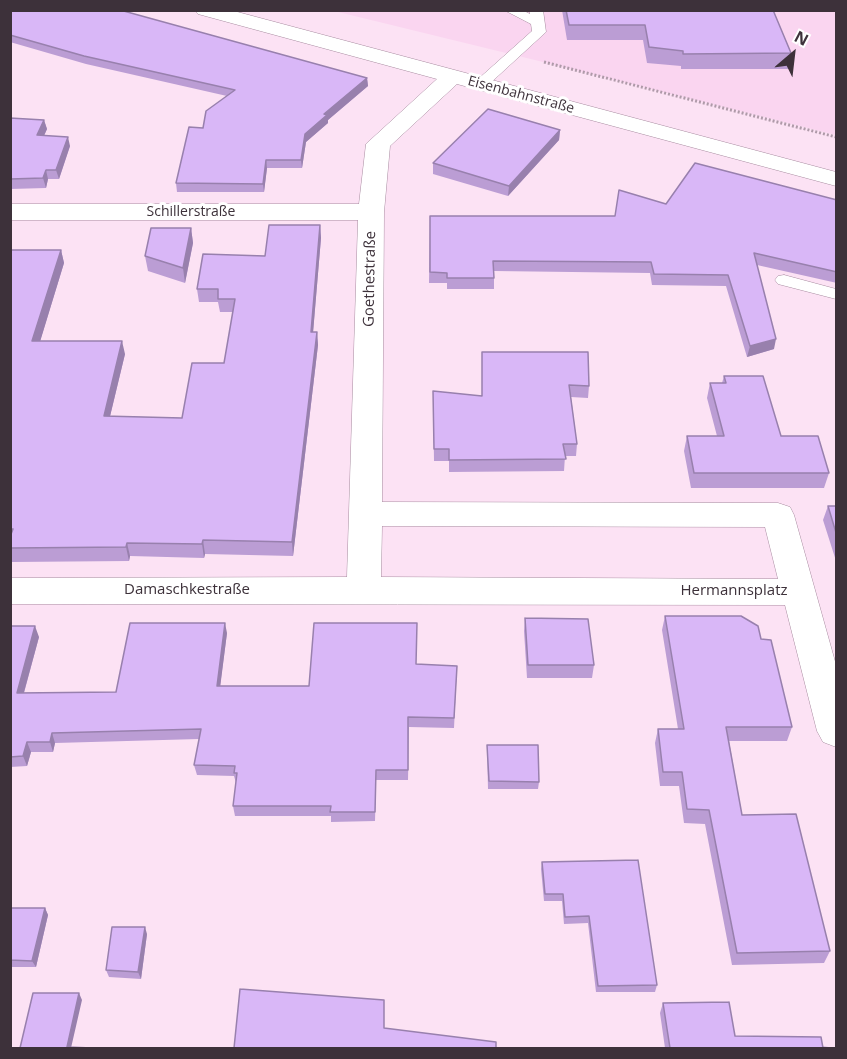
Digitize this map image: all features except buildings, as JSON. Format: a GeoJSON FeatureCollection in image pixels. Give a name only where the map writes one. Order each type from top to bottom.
{"type":"FeatureCollection","features":[{"type":"Feature","properties":{"kind":"street","name":"Eisenbahnstraße"},"geometry":{"type":"LineString","coordinates":[[205,10],[837,179]]}},
{"type":"Feature","properties":{"kind":"street","name":"Goethestraße"},"geometry":{"type":"LineString","coordinates":[[368,514],[371,212],[378,144],[452,77]]}},
{"type":"Feature","properties":{"kind":"street","name":"Schillerstraße"},"geometry":{"type":"LineString","coordinates":[[10,212],[371,212]]}},
{"type":"Feature","properties":{"kind":"street"},"geometry":{"type":"LineString","coordinates":[[364,590],[368,514]]}},
{"type":"Feature","properties":{"kind":"street","name":"Hermannsplatz"},"geometry":{"type":"LineString","coordinates":[[364,590],[798,592],[778,515],[368,514]]}},
{"type":"Feature","properties":{"kind":"street","name":"Damaschkestraße"},"geometry":{"type":"LineString","coordinates":[[10,591],[364,590]]}},
{"type":"Feature","properties":{"kind":"street"},"geometry":{"type":"LineString","coordinates":[[798,592],[837,731]]}},
{"type":"Feature","properties":{"kind":"lane"},"geometry":{"type":"LineString","coordinates":[[481,84],[538,32],[537,16],[510,10]]}},
{"type":"Feature","properties":{"kind":"lane"},"geometry":{"type":"LineString","coordinates":[[784,280],[837,294]]}},
{"type":"Feature","properties":{"kind":"path"},"geometry":{"type":"LineString","coordinates":[[515,55],[837,136]]}},
{"type":"Feature","properties":{"kind":"shaded area"},"geometry":{"type":"Polygon","coordinates":[[[334,11],[836,11],[836,135],[543,62],[334,11]]]}}]}
